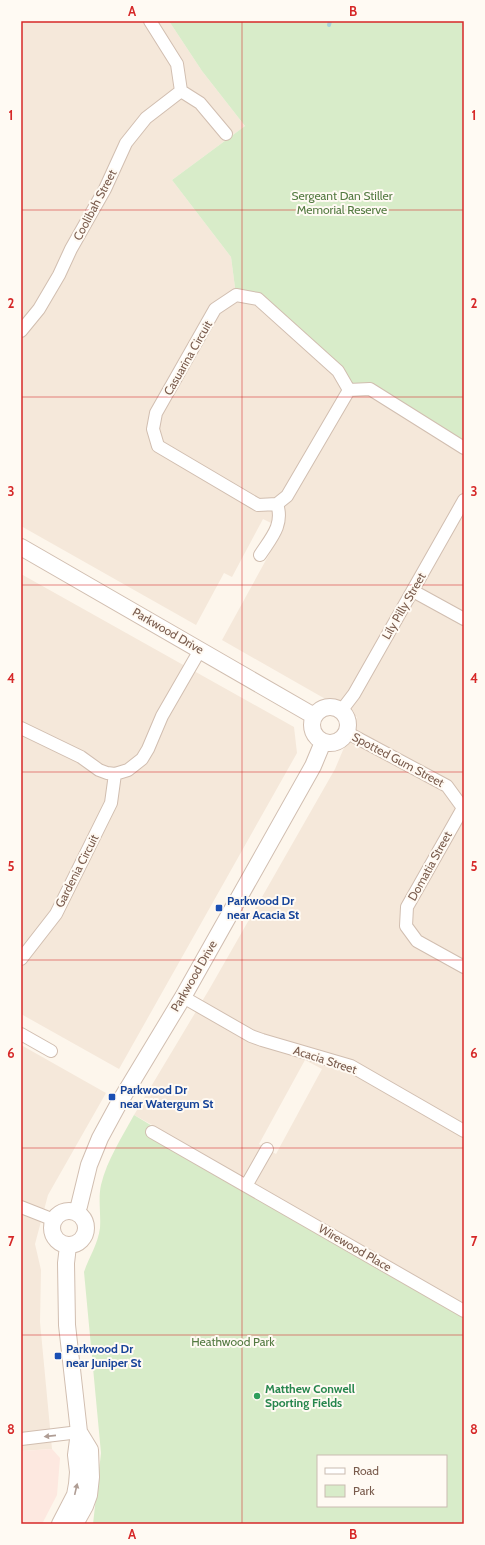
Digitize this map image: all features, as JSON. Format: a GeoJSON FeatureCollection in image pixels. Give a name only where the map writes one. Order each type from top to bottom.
{"type":"FeatureCollection","features":[{"type":"Feature","properties":{"kind":"street"},"geometry":{"type":"LineString","coordinates":[[150,21],[177,64],[181,91],[200,103],[226,134]]}},
{"type":"Feature","properties":{"kind":"street","name":"Coolibah Street"},"geometry":{"type":"LineString","coordinates":[[21,331],[39,309],[58,275],[71,249],[105,190],[126,143],[146,118],[181,91]]}},
{"type":"Feature","properties":{"kind":"street","name":"Casuarina Circuit"},"geometry":{"type":"LineString","coordinates":[[277,504],[258,505],[158,446],[153,429],[156,413],[216,309],[236,295],[258,299],[338,371],[349,390]]}},
{"type":"Feature","properties":{"kind":"street"},"geometry":{"type":"LineString","coordinates":[[260,555],[279,523],[280,512],[277,504],[287,496],[349,390],[370,389],[464,448]]}},
{"type":"Feature","properties":{"kind":"street","name":"Lily Pilly Street"},"geometry":{"type":"LineString","coordinates":[[341,711],[354,694],[464,500]]}},
{"type":"Feature","properties":{"kind":"street","name":"Parkwood Drive"},"geometry":{"type":"LineString","coordinates":[[21,547],[314,716]]}},
{"type":"Feature","properties":{"kind":"street"},"geometry":{"type":"LineString","coordinates":[[413,591],[464,619]]}},
{"type":"Feature","properties":{"kind":"street"},"geometry":{"type":"LineString","coordinates":[[21,728],[81,757],[99,770],[115,774],[128,770],[142,759],[148,749],[162,716],[200,650]]}},
{"type":"Feature","properties":{"kind":"street"},"geometry":{"type":"LineString","coordinates":[[326,708],[335,708],[341,711],[347,720],[348,726],[343,738],[330,744],[323,742],[314,734],[312,728],[314,716],[321,709],[326,708]]}},
{"type":"Feature","properties":{"kind":"street","name":"Spotted Gum Street"},"geometry":{"type":"LineString","coordinates":[[346,732],[447,786],[463,808]]}},
{"type":"Feature","properties":{"kind":"street","name":"Parkwood Drive"},"geometry":{"type":"LineString","coordinates":[[75,1212],[79,1206],[89,1165],[100,1138],[122,1098],[183,997],[313,766],[323,742]]}},
{"type":"Feature","properties":{"kind":"street","name":"Gardenia Circuit"},"geometry":{"type":"LineString","coordinates":[[21,959],[56,914],[111,803],[115,774]]}},
{"type":"Feature","properties":{"kind":"street","name":"Domatia Street"},"geometry":{"type":"LineString","coordinates":[[463,808],[407,907],[406,926],[417,941],[464,967]]}},
{"type":"Feature","properties":{"kind":"street","name":"Acacia Street"},"geometry":{"type":"LineString","coordinates":[[183,997],[251,1036],[351,1066],[464,1131]]}},
{"type":"Feature","properties":{"kind":"street"},"geometry":{"type":"LineString","coordinates":[[21,1034],[51,1051]]}},
{"type":"Feature","properties":{"kind":"street","name":"Wirewood Place"},"geometry":{"type":"LineString","coordinates":[[152,1132],[464,1311]]}},
{"type":"Feature","properties":{"kind":"street"},"geometry":{"type":"LineString","coordinates":[[246,1186],[267,1149]]}},
{"type":"Feature","properties":{"kind":"street"},"geometry":{"type":"LineString","coordinates":[[21,1207],[54,1220]]}},
{"type":"Feature","properties":{"kind":"street"},"geometry":{"type":"LineString","coordinates":[[63,1212],[75,1212],[84,1220],[87,1226],[86,1233],[82,1240],[76,1244],[68,1246],[63,1244],[54,1237],[52,1232],[54,1220],[63,1212]]}},
{"type":"Feature","properties":{"kind":"street"},"geometry":{"type":"LineString","coordinates":[[60,1524],[75,1495],[78,1484],[76,1455],[80,1432],[67,1325],[66,1295],[68,1246]]}},
{"type":"Feature","properties":{"kind":"street"},"geometry":{"type":"LineString","coordinates":[[21,1439],[80,1432]]}},
{"type":"Feature","properties":{"kind":"street"},"geometry":{"type":"LineString","coordinates":[[75,1524],[89,1495],[91,1477],[90,1450],[80,1432]]}},
{"type":"Feature","properties":{"kind":"shaded area"},"geometry":{"type":"Polygon","coordinates":[[[21,21],[169,21],[202,71],[245,126],[172,180],[231,257],[236,295],[258,299],[370,389],[464,448],[464,1311],[152,1132],[154,1126],[134,1115],[210,988],[335,769],[357,717],[222,640],[283,529],[263,519],[232,577],[224,573],[196,625],[21,526],[21,21]],[[305,1060],[259,1144],[276,1154],[322,1069],[305,1060]]]}},
{"type":"Feature","properties":{"kind":"shaded area"},"geometry":{"type":"Polygon","coordinates":[[[21,574],[294,727],[297,753],[119,1069],[21,1014],[21,574]]]}},
{"type":"Feature","properties":{"kind":"shaded area"},"geometry":{"type":"Polygon","coordinates":[[[21,1045],[106,1093],[48,1195],[35,1244],[41,1270],[40,1322],[52,1449],[21,1451],[21,1045]]]}},
{"type":"Feature","properties":{"kind":"shaded area"},"geometry":{"type":"Polygon","coordinates":[[[52,1449],[60,1458],[57,1495],[42,1524],[21,1524],[21,1451],[52,1449]]]}},
{"type":"Feature","properties":{"kind":"green space","name":"Sergeant Dan Stiller Memorial Reserve"},"geometry":{"type":"Polygon","coordinates":[[[169,21],[464,21],[464,448],[370,389],[349,390],[259,299],[236,295],[231,257],[172,180],[245,126],[202,71],[169,21]]]}},
{"type":"Feature","properties":{"kind":"green space","name":"Heathwood Park"},"geometry":{"type":"Polygon","coordinates":[[[134,1115],[154,1127],[152,1132],[464,1311],[464,1524],[93,1524],[101,1453],[84,1272],[99,1234],[101,1185],[111,1158],[134,1115]]]}},
{"type":"Feature","properties":{"kind":"waterway"},"geometry":{"type":"LineString","coordinates":[[329,25],[330,21]]}},
{"type":"Feature","properties":{"kind":"place","name":"Parkwood Dr near Acacia St"},"geometry":{"type":"Point","coordinates":[219,908]}},
{"type":"Feature","properties":{"kind":"place","name":"Parkwood Dr near Watergum St"},"geometry":{"type":"Point","coordinates":[112,1097]}},
{"type":"Feature","properties":{"kind":"place","name":"Parkwood Dr near Juniper St"},"geometry":{"type":"Point","coordinates":[58,1356]}},
{"type":"Feature","properties":{"kind":"place","name":"Matthew Conwell Sporting Fields"},"geometry":{"type":"Point","coordinates":[257,1396]}}]}
